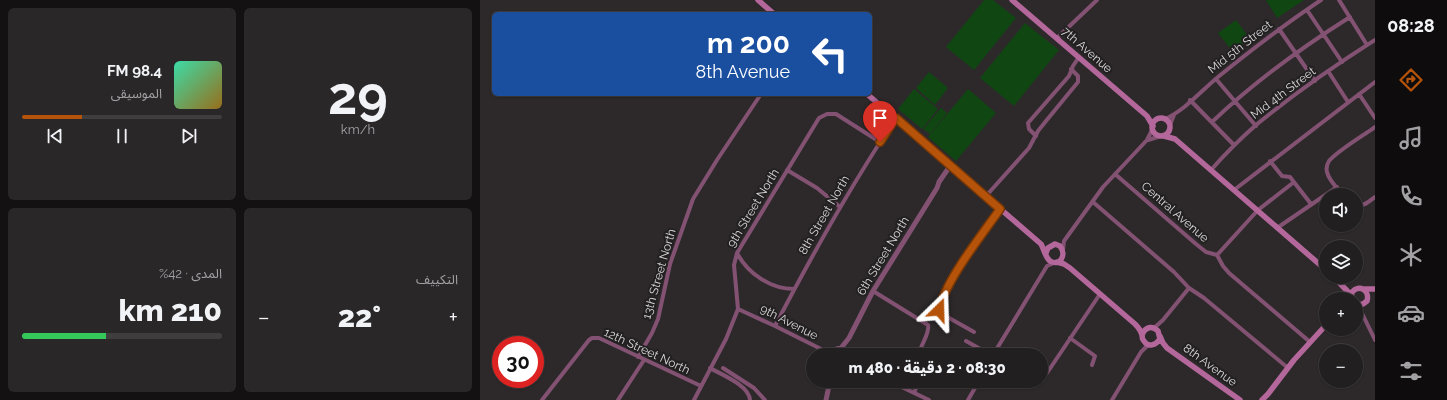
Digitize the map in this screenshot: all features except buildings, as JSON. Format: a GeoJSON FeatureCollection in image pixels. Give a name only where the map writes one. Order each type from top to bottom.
{"type":"FeatureCollection","features":[{"type":"Feature","properties":{"kind":"main road"},"geometry":{"type":"LineString","coordinates":[[758,0],[772,12]]}},
{"type":"Feature","properties":{"kind":"main road","name":"7th Avenue"},"geometry":{"type":"LineString","coordinates":[[1012,0],[1147,116],[1152,119],[1162,119]]}},
{"type":"Feature","properties":{"kind":"main road"},"geometry":{"type":"LineString","coordinates":[[869,96],[1041,244],[1050,261],[1064,264],[1070,268],[1135,324],[1143,338],[1151,345],[1158,342],[1160,335],[1152,327],[1135,324]]}},
{"type":"Feature","properties":{"kind":"main road","name":"7th Avenue"},"geometry":{"type":"LineString","coordinates":[[1147,116],[1153,127]]}},
{"type":"Feature","properties":{"kind":"main road"},"geometry":{"type":"LineString","coordinates":[[1175,139],[1156,134],[1153,127],[1156,120],[1162,119],[1170,127],[1175,139],[1319,264]]}},
{"type":"Feature","properties":{"kind":"main road"},"geometry":{"type":"LineString","coordinates":[[1162,136],[1167,134],[1170,127]]}},
{"type":"Feature","properties":{"kind":"main road"},"geometry":{"type":"LineString","coordinates":[[1041,244],[1060,246],[1070,268]]}},
{"type":"Feature","properties":{"kind":"main road"},"geometry":{"type":"LineString","coordinates":[[1046,255],[1046,250],[1052,245]]}},
{"type":"Feature","properties":{"kind":"main road"},"geometry":{"type":"LineString","coordinates":[[1057,262],[1061,259],[1063,251]]}},
{"type":"Feature","properties":{"kind":"main road"},"geometry":{"type":"LineString","coordinates":[[1340,284],[1347,292]]}},
{"type":"Feature","properties":{"kind":"main road"},"geometry":{"type":"LineString","coordinates":[[1345,284],[1352,288],[1375,290]]}},
{"type":"Feature","properties":{"kind":"main road"},"geometry":{"type":"LineString","coordinates":[[1352,292],[1353,290],[1360,288],[1366,292],[1368,297]]}},
{"type":"Feature","properties":{"kind":"main road"},"geometry":{"type":"LineString","coordinates":[[1365,303],[1368,297],[1375,290]]}},
{"type":"Feature","properties":{"kind":"main road"},"geometry":{"type":"LineString","coordinates":[[1143,338],[1144,331],[1152,327]]}},
{"type":"Feature","properties":{"kind":"main road"},"geometry":{"type":"LineString","coordinates":[[1262,400],[1267,397],[1288,368],[1319,332]]}},
{"type":"Feature","properties":{"kind":"main road","name":"8th Avenue"},"geometry":{"type":"LineString","coordinates":[[1160,335],[1167,348],[1240,400]]}},
{"type":"Feature","properties":{"kind":"main road","name":"8th Avenue"},"geometry":{"type":"LineString","coordinates":[[1151,345],[1167,348]]}},
{"type":"Feature","properties":{"kind":"street"},"geometry":{"type":"LineString","coordinates":[[1057,38],[1097,0]]}},
{"type":"Feature","properties":{"kind":"street","name":"Mid 5th Street"},"geometry":{"type":"LineString","coordinates":[[1162,119],[1174,115],[1190,100],[1279,29],[1321,0]]}},
{"type":"Feature","properties":{"kind":"street"},"geometry":{"type":"LineString","coordinates":[[1339,0],[1367,45]]}},
{"type":"Feature","properties":{"kind":"street"},"geometry":{"type":"LineString","coordinates":[[1307,10],[1342,62]]}},
{"type":"Feature","properties":{"kind":"street"},"geometry":{"type":"LineString","coordinates":[[1212,122],[1235,101],[1295,53],[1350,16]]}},
{"type":"Feature","properties":{"kind":"street"},"geometry":{"type":"LineString","coordinates":[[1279,29],[1315,81]]}},
{"type":"Feature","properties":{"kind":"street","name":"Mid 4th Street"},"geometry":{"type":"LineString","coordinates":[[1211,170],[1234,145],[1256,126],[1328,71],[1375,40]]}},
{"type":"Feature","properties":{"kind":"street"},"geometry":{"type":"LineString","coordinates":[[1036,136],[1029,129],[1029,122],[1067,78],[1079,57]]}},
{"type":"Feature","properties":{"kind":"street"},"geometry":{"type":"LineString","coordinates":[[986,196],[1029,148],[1050,115],[1078,82],[1078,76],[1071,69]]}},
{"type":"Feature","properties":{"kind":"street"},"geometry":{"type":"LineString","coordinates":[[1328,71],[1348,102]]}},
{"type":"Feature","properties":{"kind":"street"},"geometry":{"type":"LineString","coordinates":[[1216,79],[1256,126]]}},
{"type":"Feature","properties":{"kind":"street"},"geometry":{"type":"LineString","coordinates":[[1234,190],[1375,82]]}},
{"type":"Feature","properties":{"kind":"street"},"geometry":{"type":"LineString","coordinates":[[1359,94],[1375,118]]}},
{"type":"Feature","properties":{"kind":"street","name":"13th Street North"},"geometry":{"type":"LineString","coordinates":[[638,357],[652,333],[658,319],[670,264],[693,199],[760,96]]}},
{"type":"Feature","properties":{"kind":"street"},"geometry":{"type":"LineString","coordinates":[[1190,100],[1234,145]]}},
{"type":"Feature","properties":{"kind":"street","name":"9th Street North"},"geometry":{"type":"LineString","coordinates":[[694,400],[726,339],[738,309],[734,265],[737,254],[819,118],[827,114],[836,114],[880,142]]}},
{"type":"Feature","properties":{"kind":"street","name":"Mid 5th Street"},"geometry":{"type":"LineString","coordinates":[[1170,127],[1174,115]]}},
{"type":"Feature","properties":{"kind":"street","name":"8th Street North"},"geometry":{"type":"LineString","coordinates":[[775,326],[840,206],[896,118]]}},
{"type":"Feature","properties":{"kind":"street"},"geometry":{"type":"LineString","coordinates":[[1063,251],[1064,241],[1092,202],[1147,140],[1153,127]]}},
{"type":"Feature","properties":{"kind":"street"},"geometry":{"type":"LineString","coordinates":[[1277,228],[1336,187],[1328,177],[1326,171],[1330,160],[1375,127]]}},
{"type":"Feature","properties":{"kind":"street"},"geometry":{"type":"LineString","coordinates":[[1147,140],[1162,136]]}},
{"type":"Feature","properties":{"kind":"street"},"geometry":{"type":"LineString","coordinates":[[1270,161],[1282,176],[1290,177],[1311,204]]}},
{"type":"Feature","properties":{"kind":"street","name":"6th Street North"},"geometry":{"type":"LineString","coordinates":[[841,348],[851,335],[873,291],[937,188],[939,182],[952,167]]}},
{"type":"Feature","properties":{"kind":"street"},"geometry":{"type":"LineString","coordinates":[[787,170],[817,188],[840,206]]}},
{"type":"Feature","properties":{"kind":"street","name":"Central Avenue"},"geometry":{"type":"LineString","coordinates":[[1116,174],[1196,244],[1206,252],[1217,255],[1229,273],[1310,342]]}},
{"type":"Feature","properties":{"kind":"street"},"geometry":{"type":"LineString","coordinates":[[1217,255],[1258,210],[1294,182]]}},
{"type":"Feature","properties":{"kind":"street"},"geometry":{"type":"LineString","coordinates":[[1363,205],[1375,198]]}},
{"type":"Feature","properties":{"kind":"street"},"geometry":{"type":"LineString","coordinates":[[1092,202],[1174,272],[1189,288],[1204,298],[1288,368]]}},
{"type":"Feature","properties":{"kind":"street"},"geometry":{"type":"LineString","coordinates":[[974,332],[942,314],[939,310],[940,304],[952,280],[969,252],[1000,209]]}},
{"type":"Feature","properties":{"kind":"street"},"geometry":{"type":"LineString","coordinates":[[1052,245],[1064,241]]}},
{"type":"Feature","properties":{"kind":"street"},"geometry":{"type":"LineString","coordinates":[[737,254],[742,264],[767,283],[785,289],[794,289]]}},
{"type":"Feature","properties":{"kind":"street"},"geometry":{"type":"LineString","coordinates":[[1046,255],[1047,266]]}},
{"type":"Feature","properties":{"kind":"street"},"geometry":{"type":"LineString","coordinates":[[996,348],[1047,266],[1057,262]]}},
{"type":"Feature","properties":{"kind":"street"},"geometry":{"type":"LineString","coordinates":[[1152,327],[1163,320],[1189,288]]}},
{"type":"Feature","properties":{"kind":"street"},"geometry":{"type":"LineString","coordinates":[[873,291],[928,325],[928,329],[920,348]]}},
{"type":"Feature","properties":{"kind":"street"},"geometry":{"type":"LineString","coordinates":[[1048,371],[1100,294]]}},
{"type":"Feature","properties":{"kind":"street"},"geometry":{"type":"LineString","coordinates":[[1365,303],[1364,316],[1375,340]]}},
{"type":"Feature","properties":{"kind":"street","name":"9th Avenue"},"geometry":{"type":"LineString","coordinates":[[738,309],[817,348]]}},
{"type":"Feature","properties":{"kind":"street"},"geometry":{"type":"LineString","coordinates":[[1160,335],[1163,320]]}},
{"type":"Feature","properties":{"kind":"street","name":"6th Street North"},"geometry":{"type":"LineString","coordinates":[[850,348],[851,335]]}},
{"type":"Feature","properties":{"kind":"street","name":"12th Street North"},"geometry":{"type":"LineString","coordinates":[[542,400],[592,338],[599,338],[701,386]]}},
{"type":"Feature","properties":{"kind":"street"},"geometry":{"type":"LineString","coordinates":[[1070,338],[1095,356],[1092,365]]}},
{"type":"Feature","properties":{"kind":"street"},"geometry":{"type":"LineString","coordinates":[[1112,400],[1141,352],[1143,338]]}},
{"type":"Feature","properties":{"kind":"street"},"geometry":{"type":"LineString","coordinates":[[966,340],[980,348]]}},
{"type":"Feature","properties":{"kind":"street"},"geometry":{"type":"LineString","coordinates":[[1141,352],[1151,345]]}},
{"type":"Feature","properties":{"kind":"street"},"geometry":{"type":"LineString","coordinates":[[618,400],[644,360]]}},
{"type":"Feature","properties":{"kind":"street"},"geometry":{"type":"LineString","coordinates":[[710,368],[743,387],[748,392],[750,400]]}},
{"type":"Feature","properties":{"kind":"street"},"geometry":{"type":"LineString","coordinates":[[723,368],[754,388],[765,400]]}},
{"type":"Feature","properties":{"kind":"street"},"geometry":{"type":"LineString","coordinates":[[826,400],[829,388]]}},
{"type":"Feature","properties":{"kind":"street"},"geometry":{"type":"LineString","coordinates":[[906,388],[928,400]]}},
{"type":"Feature","properties":{"kind":"street"},"geometry":{"type":"LineString","coordinates":[[914,393],[916,388]]}},
{"type":"Feature","properties":{"kind":"street"},"geometry":{"type":"LineString","coordinates":[[968,400],[975,388]]}},
{"type":"Feature","properties":{"kind":"green space"},"geometry":{"type":"Polygon","coordinates":[[[984,0],[993,0],[1016,18],[974,70],[946,47],[984,0]]]}},
{"type":"Feature","properties":{"kind":"green space"},"geometry":{"type":"Polygon","coordinates":[[[1266,0],[1304,0],[1277,18],[1266,0]]]}},
{"type":"Feature","properties":{"kind":"green space"},"geometry":{"type":"Polygon","coordinates":[[[1236,20],[1250,39],[1233,52],[1218,33],[1236,20]]]}},
{"type":"Feature","properties":{"kind":"green space"},"geometry":{"type":"Polygon","coordinates":[[[1025,23],[1059,50],[1014,106],[980,78],[1025,23]]]}},
{"type":"Feature","properties":{"kind":"green space"},"geometry":{"type":"Polygon","coordinates":[[[929,72],[948,88],[935,105],[916,88],[929,72]]]}},
{"type":"Feature","properties":{"kind":"green space"},"geometry":{"type":"Polygon","coordinates":[[[914,89],[938,109],[922,129],[898,109],[914,89]]]}},
{"type":"Feature","properties":{"kind":"green space"},"geometry":{"type":"Polygon","coordinates":[[[968,89],[996,113],[956,161],[928,137],[968,89]]]}},
{"type":"Feature","properties":{"kind":"green space"},"geometry":{"type":"Polygon","coordinates":[[[941,108],[947,113],[930,134],[923,129],[941,108]]]}},
{"type":"Feature","properties":{"kind":"route"},"geometry":{"type":"LineString","coordinates":[[880,142],[896,118],[1000,209],[969,252],[952,280],[940,304],[939,310]]}}]}
